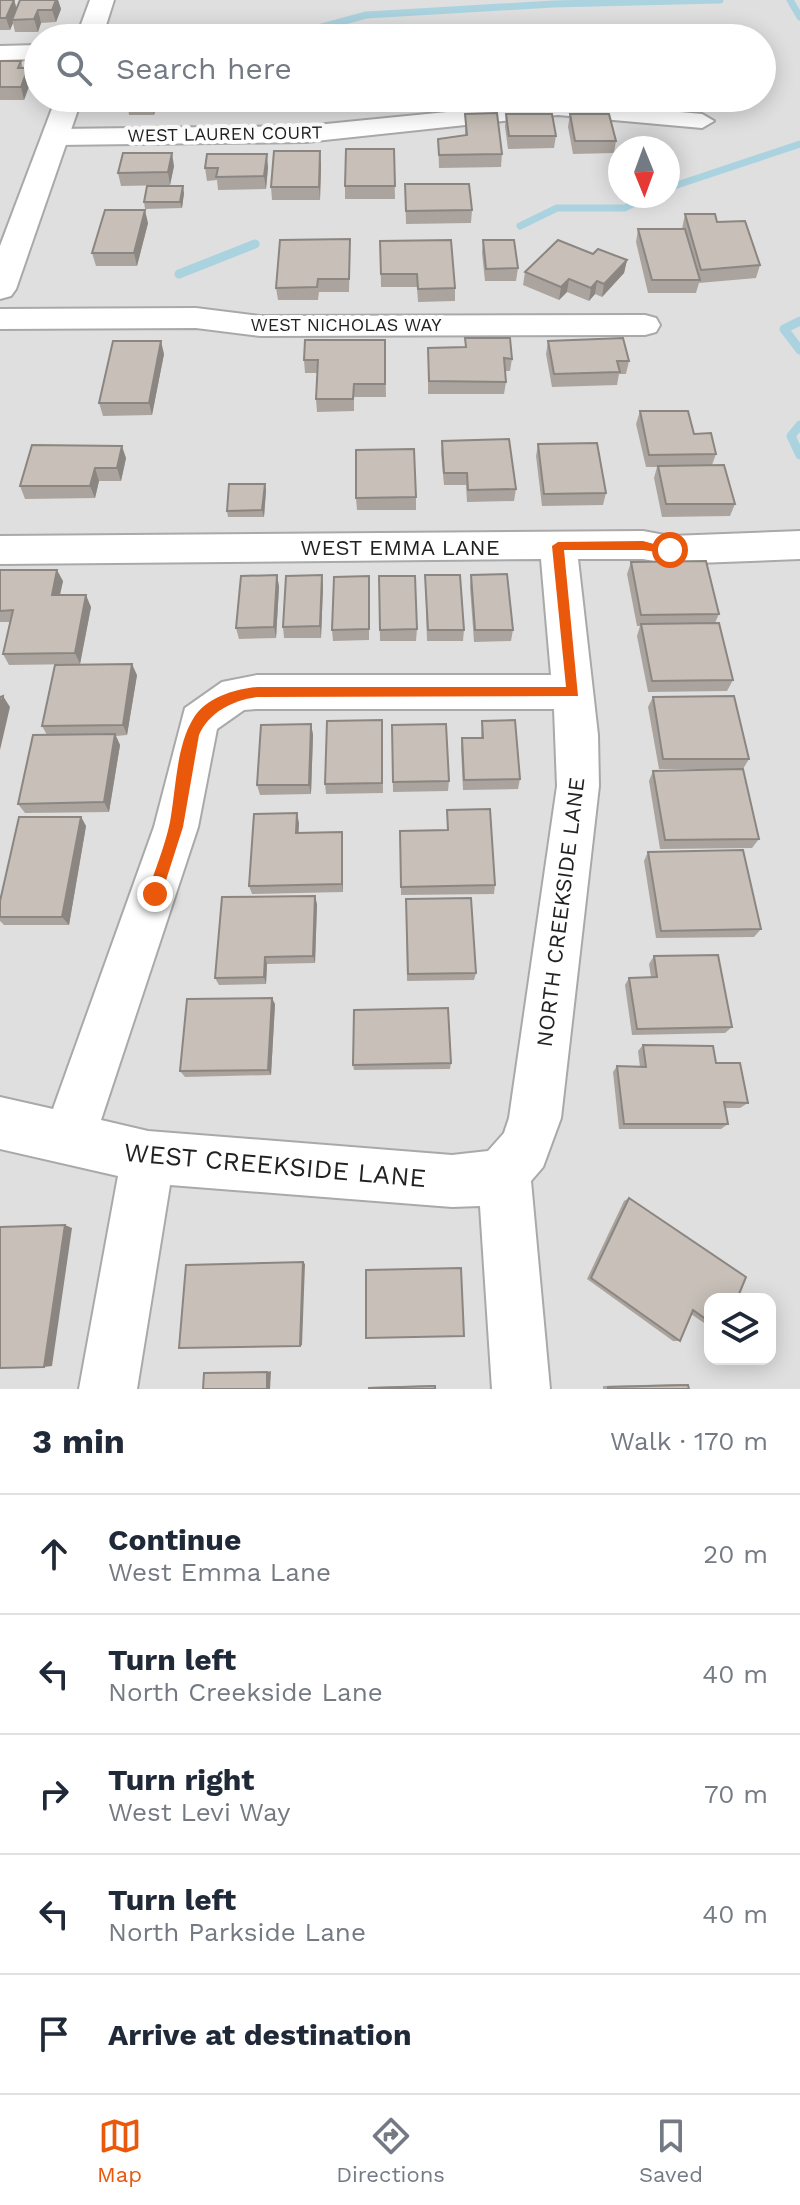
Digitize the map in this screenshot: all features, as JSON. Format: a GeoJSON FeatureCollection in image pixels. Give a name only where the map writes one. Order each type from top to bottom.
{"type":"FeatureCollection","features":[{"type":"Feature","properties":{"kind":"street"},"geometry":{"type":"LineString","coordinates":[[94,24],[102,0]]}},
{"type":"Feature","properties":{"kind":"street"},"geometry":{"type":"LineString","coordinates":[[0,53],[24,52]]}},
{"type":"Feature","properties":{"kind":"street"},"geometry":{"type":"LineString","coordinates":[[0,289],[65,112]]}},
{"type":"Feature","properties":{"kind":"street","name":"WEST LAUREN COURT"},"geometry":{"type":"LineString","coordinates":[[57,137],[268,136],[394,127],[516,112]]}},
{"type":"Feature","properties":{"kind":"street","name":"WEST LAUREN COURT"},"geometry":{"type":"LineString","coordinates":[[666,112],[702,121]]}},
{"type":"Feature","properties":{"kind":"street","name":"WEST NICHOLAS WAY"},"geometry":{"type":"LineString","coordinates":[[0,319],[196,318],[260,326],[645,325]]}},
{"type":"Feature","properties":{"kind":"street","name":"WEST EMMA LANE"},"geometry":{"type":"LineString","coordinates":[[0,550],[643,545],[670,550],[800,545]]}},
{"type":"Feature","properties":{"kind":"street","name":"NORTH CREEKSIDE LANE"},"geometry":{"type":"LineString","coordinates":[[504,1172],[525,1149],[535,1118],[578,786],[573,692],[558,546]]}},
{"type":"Feature","properties":{"kind":"street"},"geometry":{"type":"LineString","coordinates":[[68,1141],[176,827],[193,735],[199,720],[236,694],[257,692],[573,692]]}},
{"type":"Feature","properties":{"kind":"street","name":"WEST CREEKSIDE LANE"},"geometry":{"type":"LineString","coordinates":[[0,1123],[148,1157],[452,1181],[478,1180],[504,1172]]}},
{"type":"Feature","properties":{"kind":"street"},"geometry":{"type":"LineString","coordinates":[[108,1389],[148,1157]]}},
{"type":"Feature","properties":{"kind":"street"},"geometry":{"type":"LineString","coordinates":[[504,1172],[521,1389]]}},
{"type":"Feature","properties":{"kind":"shaded area"},"geometry":{"type":"Polygon","coordinates":[[[0,0],[800,0],[800,1389],[0,1389],[0,0]]]}},
{"type":"Feature","properties":{"kind":"building"},"geometry":{"type":"Polygon","coordinates":[[[0,0],[14,0],[6,18],[0,18],[0,0]]]}},
{"type":"Feature","properties":{"kind":"building"},"geometry":{"type":"Polygon","coordinates":[[[20,0],[56,0],[52,10],[38,10],[34,19],[12,20],[20,0]]]}},
{"type":"Feature","properties":{"kind":"building"},"geometry":{"type":"Polygon","coordinates":[[[0,61],[21,61],[18,68],[24,68],[24,79],[21,87],[0,87],[0,61]]]}},
{"type":"Feature","properties":{"kind":"building"},"geometry":{"type":"Polygon","coordinates":[[[497,113],[502,154],[439,155],[438,139],[467,135],[465,114],[497,113]]]}},
{"type":"Feature","properties":{"kind":"building"},"geometry":{"type":"Polygon","coordinates":[[[506,114],[552,114],[556,136],[509,136],[506,114]]]}},
{"type":"Feature","properties":{"kind":"building"},"geometry":{"type":"Polygon","coordinates":[[[570,114],[609,114],[615,136],[608,136],[608,141],[575,141],[570,114]]]}},
{"type":"Feature","properties":{"kind":"building"},"geometry":{"type":"Polygon","coordinates":[[[346,149],[394,149],[395,186],[345,186],[346,149]]]}},
{"type":"Feature","properties":{"kind":"building"},"geometry":{"type":"Polygon","coordinates":[[[274,151],[320,151],[319,187],[271,187],[274,151]]]}},
{"type":"Feature","properties":{"kind":"building"},"geometry":{"type":"Polygon","coordinates":[[[123,153],[172,153],[168,172],[118,173],[123,153]]]}},
{"type":"Feature","properties":{"kind":"building"},"geometry":{"type":"Polygon","coordinates":[[[207,154],[267,154],[264,176],[216,177],[218,168],[205,168],[207,154]]]}},
{"type":"Feature","properties":{"kind":"building"},"geometry":{"type":"Polygon","coordinates":[[[405,184],[469,184],[472,210],[406,211],[405,184]]]}},
{"type":"Feature","properties":{"kind":"building"},"geometry":{"type":"Polygon","coordinates":[[[147,186],[183,186],[180,202],[144,202],[147,186]]]}},
{"type":"Feature","properties":{"kind":"building"},"geometry":{"type":"Polygon","coordinates":[[[105,210],[145,210],[134,253],[92,253],[105,210]]]}},
{"type":"Feature","properties":{"kind":"building"},"geometry":{"type":"Polygon","coordinates":[[[685,214],[715,214],[717,222],[745,221],[760,265],[701,270],[685,214]]]}},
{"type":"Feature","properties":{"kind":"building"},"geometry":{"type":"Polygon","coordinates":[[[638,229],[685,229],[700,280],[652,280],[638,229]]]}},
{"type":"Feature","properties":{"kind":"building"},"geometry":{"type":"Polygon","coordinates":[[[350,239],[349,279],[318,279],[317,287],[276,288],[280,240],[350,239]]]}},
{"type":"Feature","properties":{"kind":"building"},"geometry":{"type":"Polygon","coordinates":[[[451,240],[455,288],[418,289],[417,274],[381,274],[380,241],[451,240]]]}},
{"type":"Feature","properties":{"kind":"building"},"geometry":{"type":"Polygon","coordinates":[[[483,240],[514,240],[518,268],[486,269],[483,240]]]}},
{"type":"Feature","properties":{"kind":"building"},"geometry":{"type":"Polygon","coordinates":[[[558,240],[593,254],[598,249],[627,260],[604,284],[597,281],[591,288],[569,279],[561,287],[525,272],[558,240]]]}},
{"type":"Feature","properties":{"kind":"building"},"geometry":{"type":"Polygon","coordinates":[[[465,338],[510,338],[512,359],[504,358],[506,382],[429,381],[428,348],[466,347],[465,338]]]}},
{"type":"Feature","properties":{"kind":"building"},"geometry":{"type":"Polygon","coordinates":[[[623,338],[629,361],[617,361],[620,372],[554,374],[548,341],[623,338]]]}},
{"type":"Feature","properties":{"kind":"building"},"geometry":{"type":"Polygon","coordinates":[[[305,340],[385,340],[385,384],[354,384],[353,399],[316,399],[318,360],[304,360],[305,340]]]}},
{"type":"Feature","properties":{"kind":"building"},"geometry":{"type":"Polygon","coordinates":[[[113,341],[161,341],[149,403],[99,403],[113,341]]]}},
{"type":"Feature","properties":{"kind":"building"},"geometry":{"type":"Polygon","coordinates":[[[640,411],[688,411],[694,434],[711,433],[716,454],[649,455],[640,411]]]}},
{"type":"Feature","properties":{"kind":"building"},"geometry":{"type":"Polygon","coordinates":[[[509,439],[516,489],[468,490],[467,473],[444,473],[442,441],[509,439]]]}},
{"type":"Feature","properties":{"kind":"building"},"geometry":{"type":"Polygon","coordinates":[[[597,443],[606,493],[544,494],[538,444],[597,443]]]}},
{"type":"Feature","properties":{"kind":"building"},"geometry":{"type":"Polygon","coordinates":[[[32,445],[122,446],[117,468],[95,468],[90,486],[20,486],[32,445]]]}},
{"type":"Feature","properties":{"kind":"building"},"geometry":{"type":"Polygon","coordinates":[[[414,449],[416,497],[356,498],[356,450],[414,449]]]}},
{"type":"Feature","properties":{"kind":"building"},"geometry":{"type":"Polygon","coordinates":[[[724,465],[735,504],[666,504],[658,466],[724,465]]]}},
{"type":"Feature","properties":{"kind":"building"},"geometry":{"type":"Polygon","coordinates":[[[229,484],[265,484],[262,510],[227,511],[229,484]]]}},
{"type":"Feature","properties":{"kind":"building"},"geometry":{"type":"Polygon","coordinates":[[[706,561],[719,614],[641,615],[631,562],[706,561]]]}},
{"type":"Feature","properties":{"kind":"building"},"geometry":{"type":"Polygon","coordinates":[[[0,570],[57,570],[52,595],[86,595],[75,653],[3,654],[13,610],[0,611],[0,570]]]}},
{"type":"Feature","properties":{"kind":"building"},"geometry":{"type":"Polygon","coordinates":[[[507,574],[513,630],[475,630],[471,575],[507,574]]]}},
{"type":"Feature","properties":{"kind":"building"},"geometry":{"type":"Polygon","coordinates":[[[277,575],[274,627],[236,628],[241,576],[277,575]]]}},
{"type":"Feature","properties":{"kind":"building"},"geometry":{"type":"Polygon","coordinates":[[[322,575],[320,626],[283,627],[286,576],[322,575]]]}},
{"type":"Feature","properties":{"kind":"building"},"geometry":{"type":"Polygon","coordinates":[[[425,575],[460,575],[464,630],[428,630],[425,575]]]}},
{"type":"Feature","properties":{"kind":"building"},"geometry":{"type":"Polygon","coordinates":[[[369,576],[369,629],[332,630],[334,577],[369,576]]]}},
{"type":"Feature","properties":{"kind":"building"},"geometry":{"type":"Polygon","coordinates":[[[379,576],[415,576],[417,629],[380,630],[379,576]]]}},
{"type":"Feature","properties":{"kind":"building"},"geometry":{"type":"Polygon","coordinates":[[[719,623],[733,680],[652,681],[641,624],[719,623]]]}},
{"type":"Feature","properties":{"kind":"building"},"geometry":{"type":"Polygon","coordinates":[[[132,664],[123,725],[42,726],[55,665],[132,664]]]}},
{"type":"Feature","properties":{"kind":"building"},"geometry":{"type":"Polygon","coordinates":[[[734,696],[749,759],[663,759],[653,697],[734,696]]]}},
{"type":"Feature","properties":{"kind":"building"},"geometry":{"type":"Polygon","coordinates":[[[382,720],[382,783],[325,784],[327,721],[382,720]]]}},
{"type":"Feature","properties":{"kind":"building"},"geometry":{"type":"Polygon","coordinates":[[[515,720],[520,779],[464,780],[462,738],[483,738],[482,721],[515,720]]]}},
{"type":"Feature","properties":{"kind":"building"},"geometry":{"type":"Polygon","coordinates":[[[311,724],[309,785],[257,785],[261,725],[311,724]]]}},
{"type":"Feature","properties":{"kind":"building"},"geometry":{"type":"Polygon","coordinates":[[[446,724],[449,781],[393,782],[392,725],[446,724]]]}},
{"type":"Feature","properties":{"kind":"building"},"geometry":{"type":"Polygon","coordinates":[[[115,734],[104,802],[18,804],[33,735],[115,734]]]}},
{"type":"Feature","properties":{"kind":"building"},"geometry":{"type":"Polygon","coordinates":[[[743,769],[759,839],[665,840],[653,771],[743,769]]]}},
{"type":"Feature","properties":{"kind":"building"},"geometry":{"type":"Polygon","coordinates":[[[490,809],[495,885],[401,887],[400,831],[448,830],[447,810],[490,809]]]}},
{"type":"Feature","properties":{"kind":"building"},"geometry":{"type":"Polygon","coordinates":[[[297,813],[296,833],[342,832],[342,884],[249,886],[254,814],[297,813]]]}},
{"type":"Feature","properties":{"kind":"building"},"geometry":{"type":"Polygon","coordinates":[[[19,817],[81,817],[62,917],[0,917],[0,901],[19,817]]]}},
{"type":"Feature","properties":{"kind":"building"},"geometry":{"type":"Polygon","coordinates":[[[743,850],[761,929],[661,931],[648,852],[743,850]]]}},
{"type":"Feature","properties":{"kind":"building"},"geometry":{"type":"Polygon","coordinates":[[[315,896],[313,956],[265,957],[264,977],[215,978],[222,897],[315,896]]]}},
{"type":"Feature","properties":{"kind":"building"},"geometry":{"type":"Polygon","coordinates":[[[471,898],[476,973],[408,974],[406,899],[471,898]]]}},
{"type":"Feature","properties":{"kind":"building"},"geometry":{"type":"Polygon","coordinates":[[[718,955],[732,1027],[637,1029],[629,978],[657,977],[654,956],[718,955]]]}},
{"type":"Feature","properties":{"kind":"building"},"geometry":{"type":"Polygon","coordinates":[[[272,998],[268,1070],[180,1071],[187,999],[272,998]]]}},
{"type":"Feature","properties":{"kind":"building"},"geometry":{"type":"Polygon","coordinates":[[[448,1008],[451,1063],[353,1065],[354,1010],[448,1008]]]}},
{"type":"Feature","properties":{"kind":"building"},"geometry":{"type":"Polygon","coordinates":[[[643,1045],[713,1046],[716,1063],[740,1063],[748,1103],[724,1102],[728,1124],[624,1124],[617,1066],[646,1067],[643,1045]]]}},
{"type":"Feature","properties":{"kind":"building"},"geometry":{"type":"Polygon","coordinates":[[[629,1198],[746,1277],[739,1293],[704,1293],[704,1318],[693,1310],[680,1341],[591,1278],[629,1198]]]}},
{"type":"Feature","properties":{"kind":"building"},"geometry":{"type":"Polygon","coordinates":[[[65,1225],[44,1367],[0,1368],[0,1227],[65,1225]]]}},
{"type":"Feature","properties":{"kind":"building"},"geometry":{"type":"Polygon","coordinates":[[[303,1262],[300,1346],[179,1348],[186,1265],[303,1262]]]}},
{"type":"Feature","properties":{"kind":"building"},"geometry":{"type":"Polygon","coordinates":[[[461,1268],[464,1336],[366,1338],[366,1270],[461,1268]]]}},
{"type":"Feature","properties":{"kind":"building"},"geometry":{"type":"Polygon","coordinates":[[[267,1372],[267,1389],[203,1389],[204,1373],[267,1372]]]}},
{"type":"Feature","properties":{"kind":"building"},"geometry":{"type":"Polygon","coordinates":[[[688,1385],[689,1389],[608,1389],[608,1387],[688,1385]]]}},
{"type":"Feature","properties":{"kind":"building"},"geometry":{"type":"Polygon","coordinates":[[[435,1386],[435,1389],[369,1389],[369,1388],[435,1386]]]}},
{"type":"Feature","properties":{"kind":"waterway"},"geometry":{"type":"LineString","coordinates":[[333,24],[366,15],[553,4],[720,0]]}},
{"type":"Feature","properties":{"kind":"waterway"},"geometry":{"type":"LineString","coordinates":[[790,0],[800,17]]}},
{"type":"Feature","properties":{"kind":"waterway"},"geometry":{"type":"LineString","coordinates":[[680,184],[800,144]]}},
{"type":"Feature","properties":{"kind":"waterway"},"geometry":{"type":"LineString","coordinates":[[520,226],[557,208],[608,208]]}},
{"type":"Feature","properties":{"kind":"waterway"},"geometry":{"type":"LineString","coordinates":[[179,274],[255,244]]}},
{"type":"Feature","properties":{"kind":"waterway"},"geometry":{"type":"LineString","coordinates":[[800,321],[784,329],[800,350]]}},
{"type":"Feature","properties":{"kind":"waterway"},"geometry":{"type":"LineString","coordinates":[[800,425],[791,436],[800,455]]}},
{"type":"Feature","properties":{"kind":"route"},"geometry":{"type":"LineString","coordinates":[[155,894],[176,827],[193,735],[199,720],[216,706],[236,694],[257,692],[573,692],[558,546],[643,545],[670,550]]}}]}
